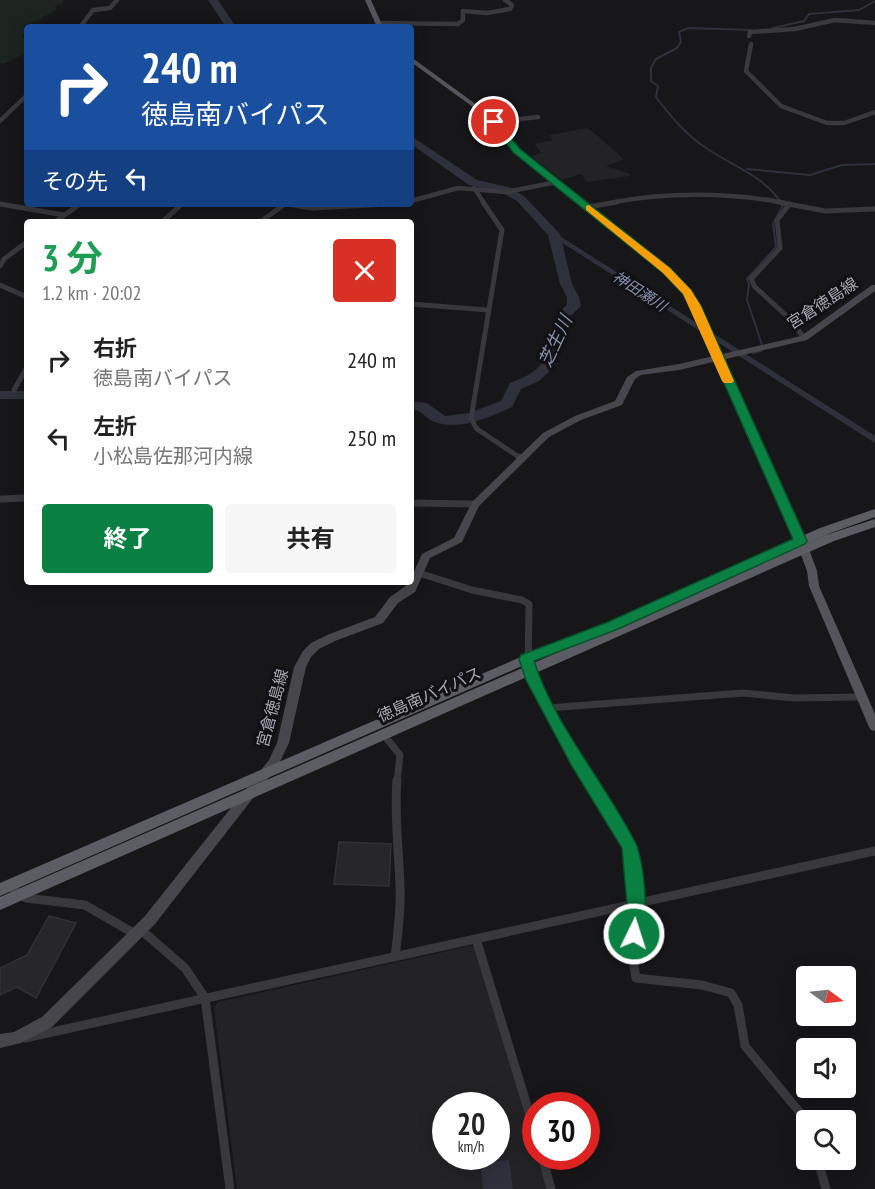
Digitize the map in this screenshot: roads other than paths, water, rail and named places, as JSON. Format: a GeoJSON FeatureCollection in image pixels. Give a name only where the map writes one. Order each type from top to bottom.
{"type":"FeatureCollection","features":[{"type":"Feature","properties":{"kind":"highway","name":"徳島南バイパス"},"geometry":{"type":"LineString","coordinates":[[0,904],[9,891],[265,776],[527,664],[651,619],[875,513]]}},
{"type":"Feature","properties":{"kind":"highway","name":"徳島南バイパス"},"geometry":{"type":"LineString","coordinates":[[802,546],[875,523]]}},
{"type":"Feature","properties":{"kind":"highway","name":"徳島南バイパス"},"geometry":{"type":"LineString","coordinates":[[9,891],[250,793],[383,734],[527,664]]}},
{"type":"Feature","properties":{"kind":"main road"},"geometry":{"type":"LineString","coordinates":[[368,0],[379,24]]}},
{"type":"Feature","properties":{"kind":"main road"},"geometry":{"type":"LineString","coordinates":[[414,62],[456,90],[494,122],[517,151],[667,270],[696,306],[802,546],[812,571],[814,586],[875,727]]}},
{"type":"Feature","properties":{"kind":"main road","name":"宮倉徳島線"},"geometry":{"type":"LineString","coordinates":[[414,583],[426,556],[458,540],[475,504],[546,435],[578,418],[619,403],[631,377],[639,373],[679,367],[804,338],[875,287]]}},
{"type":"Feature","properties":{"kind":"main road","name":"宮倉徳島線"},"geometry":{"type":"LineString","coordinates":[[0,1041],[16,1038],[47,1022],[150,920],[265,776],[283,743],[297,678],[307,654],[315,646],[331,638],[379,620],[394,600],[411,589],[413,585]]}},
{"type":"Feature","properties":{"kind":"street"},"geometry":{"type":"LineString","coordinates":[[82,24],[93,10],[110,8],[117,0]]}},
{"type":"Feature","properties":{"kind":"street"},"geometry":{"type":"LineString","coordinates":[[414,25],[458,24],[463,20],[463,11],[487,13],[510,9],[512,5],[506,0]]}},
{"type":"Feature","properties":{"kind":"street"},"geometry":{"type":"LineString","coordinates":[[749,36],[750,32],[787,30],[835,20],[875,23]]}},
{"type":"Feature","properties":{"kind":"street"},"geometry":{"type":"LineString","coordinates":[[751,44],[746,70],[781,106],[827,123],[838,124],[875,112]]}},
{"type":"Feature","properties":{"kind":"street"},"geometry":{"type":"LineString","coordinates":[[0,121],[24,98]]}},
{"type":"Feature","properties":{"kind":"street"},"geometry":{"type":"LineString","coordinates":[[494,122],[537,117]]}},
{"type":"Feature","properties":{"kind":"street"},"geometry":{"type":"LineString","coordinates":[[414,200],[445,190],[474,188],[511,191],[557,182]]}},
{"type":"Feature","properties":{"kind":"street"},"geometry":{"type":"LineString","coordinates":[[474,188],[502,230],[471,417],[477,429],[522,459]]}},
{"type":"Feature","properties":{"kind":"street"},"geometry":{"type":"LineString","coordinates":[[588,207],[641,197],[744,196],[825,211],[875,209]]}},
{"type":"Feature","properties":{"kind":"street"},"geometry":{"type":"LineString","coordinates":[[0,204],[64,215]]}},
{"type":"Feature","properties":{"kind":"street"},"geometry":{"type":"LineString","coordinates":[[789,204],[777,220],[780,248],[751,279],[755,287],[790,319],[804,338]]}},
{"type":"Feature","properties":{"kind":"street"},"geometry":{"type":"LineString","coordinates":[[59,219],[76,207]]}},
{"type":"Feature","properties":{"kind":"street"},"geometry":{"type":"LineString","coordinates":[[165,219],[179,207]]}},
{"type":"Feature","properties":{"kind":"street"},"geometry":{"type":"LineString","coordinates":[[264,219],[282,207]]}},
{"type":"Feature","properties":{"kind":"street"},"geometry":{"type":"LineString","coordinates":[[306,207],[332,207]]}},
{"type":"Feature","properties":{"kind":"street"},"geometry":{"type":"LineString","coordinates":[[0,266],[4,259],[24,244]]}},
{"type":"Feature","properties":{"kind":"street"},"geometry":{"type":"LineString","coordinates":[[0,285],[24,296]]}},
{"type":"Feature","properties":{"kind":"street"},"geometry":{"type":"LineString","coordinates":[[414,304],[488,310]]}},
{"type":"Feature","properties":{"kind":"street"},"geometry":{"type":"LineString","coordinates":[[14,390],[24,372]]}},
{"type":"Feature","properties":{"kind":"street"},"geometry":{"type":"LineString","coordinates":[[0,499],[24,498]]}},
{"type":"Feature","properties":{"kind":"street"},"geometry":{"type":"LineString","coordinates":[[414,503],[475,504]]}},
{"type":"Feature","properties":{"kind":"street"},"geometry":{"type":"LineString","coordinates":[[419,573],[472,590],[522,600],[528,604],[531,619],[527,664],[578,764],[629,846],[633,858],[636,920],[631,957],[636,978],[654,982],[720,988],[731,993],[738,1007],[745,1046],[798,1110]]}},
{"type":"Feature","properties":{"kind":"street"},"geometry":{"type":"LineString","coordinates":[[548,708],[743,693],[794,698],[863,697]]}},
{"type":"Feature","properties":{"kind":"street"},"geometry":{"type":"LineString","coordinates":[[383,734],[400,755],[395,803],[400,888],[399,929],[395,957]]}},
{"type":"Feature","properties":{"kind":"street"},"geometry":{"type":"LineString","coordinates":[[16,1038],[28,1038],[875,851]]}},
{"type":"Feature","properties":{"kind":"street"},"geometry":{"type":"LineString","coordinates":[[9,891],[28,899],[70,900],[86,905],[137,931],[189,970],[200,985],[205,998],[230,1189]]}},
{"type":"Feature","properties":{"kind":"street"},"geometry":{"type":"LineString","coordinates":[[476,939],[523,1092]]}},
{"type":"Feature","properties":{"kind":"street"},"geometry":{"type":"LineString","coordinates":[[546,1170],[551,1189]]}},
{"type":"Feature","properties":{"kind":"street"},"geometry":{"type":"LineString","coordinates":[[821,1170],[826,1189]]}},
{"type":"Feature","properties":{"kind":"water"},"geometry":{"type":"Polygon","coordinates":[[[566,240],[875,436],[875,443],[561,242],[566,240]]]}},
{"type":"Feature","properties":{"kind":"water"},"geometry":{"type":"Polygon","coordinates":[[[510,1167],[513,1189],[483,1189],[481,1170],[510,1170],[510,1167]]]}},
{"type":"Feature","properties":{"kind":"waterway","name":"神田瀬川"},"geometry":{"type":"LineString","coordinates":[[213,0],[229,24]]}},
{"type":"Feature","properties":{"kind":"waterway"},"geometry":{"type":"LineString","coordinates":[[773,28],[804,21],[809,14],[859,10],[875,1]]}},
{"type":"Feature","properties":{"kind":"waterway"},"geometry":{"type":"LineString","coordinates":[[752,30],[688,28],[679,32],[681,42],[677,48],[656,59],[651,68],[651,81],[658,86],[656,97],[687,132],[701,145],[759,180],[776,195],[783,205],[773,224],[776,247],[747,279],[749,284],[747,300],[762,345],[761,351],[753,353]]}},
{"type":"Feature","properties":{"kind":"waterway","name":"芝生川"},"geometry":{"type":"LineString","coordinates":[[414,141],[473,183],[505,189],[521,199],[554,234],[566,284],[573,297],[574,306],[563,315],[549,364],[534,378],[515,386],[507,404],[483,414],[454,421],[439,419],[426,408],[414,405]]}},
{"type":"Feature","properties":{"kind":"waterway","name":"神田瀬川"},"geometry":{"type":"LineString","coordinates":[[747,169],[810,175],[842,165],[875,164]]}},
{"type":"Feature","properties":{"kind":"waterway","name":"神田瀬川"},"geometry":{"type":"LineString","coordinates":[[554,234],[572,247]]}},
{"type":"Feature","properties":{"kind":"waterway","name":"芝生川"},"geometry":{"type":"LineString","coordinates":[[0,395],[24,395]]}}]}
